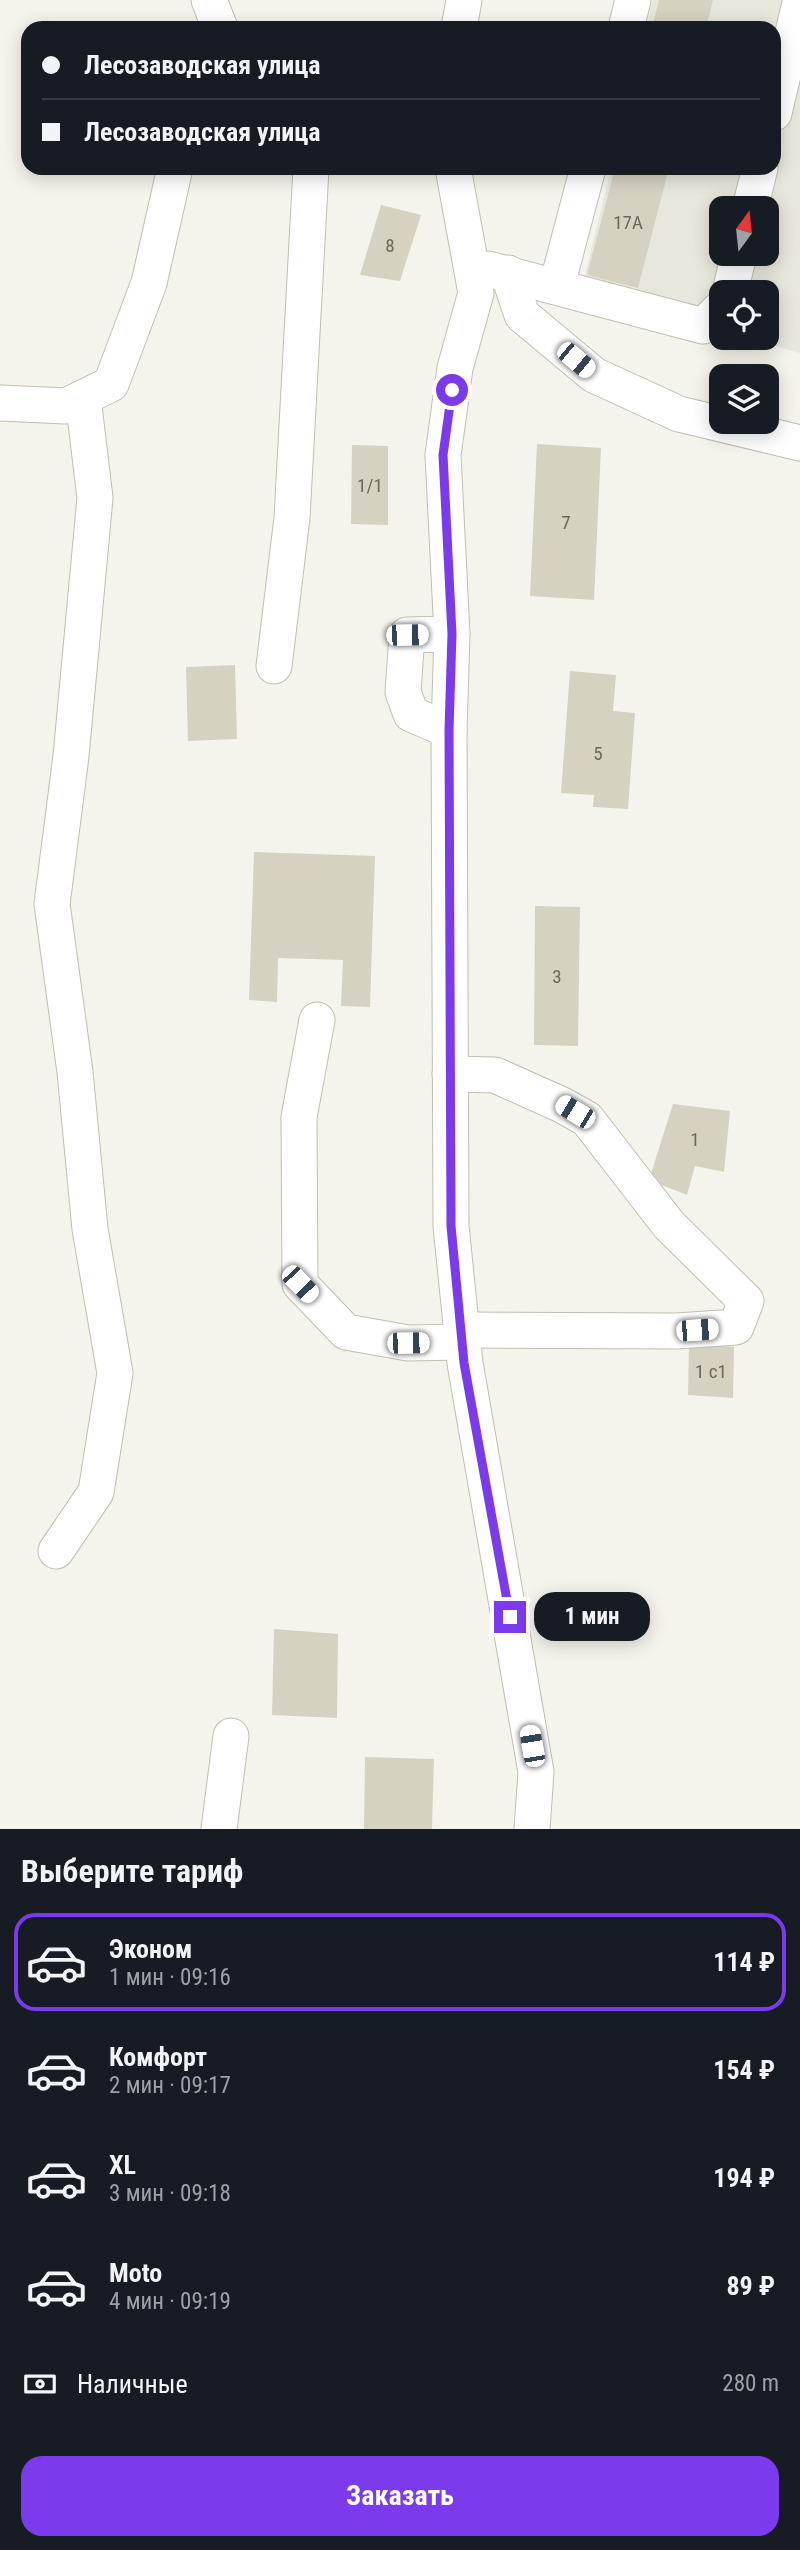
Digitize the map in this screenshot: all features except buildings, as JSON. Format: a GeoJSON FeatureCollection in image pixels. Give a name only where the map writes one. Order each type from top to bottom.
{"type":"FeatureCollection","features":[{"type":"Feature","properties":{"kind":"street"},"geometry":{"type":"LineString","coordinates":[[209,0],[217,21]]}},
{"type":"Feature","properties":{"kind":"street"},"geometry":{"type":"LineString","coordinates":[[460,21],[464,0]]}},
{"type":"Feature","properties":{"kind":"street"},"geometry":{"type":"LineString","coordinates":[[628,21],[633,0]]}},
{"type":"Feature","properties":{"kind":"street"},"geometry":{"type":"LineString","coordinates":[[781,83],[800,3]]}},
{"type":"Feature","properties":{"kind":"street"},"geometry":{"type":"LineString","coordinates":[[0,403],[66,406],[111,384],[149,283],[174,175]]}},
{"type":"Feature","properties":{"kind":"street"},"geometry":{"type":"LineString","coordinates":[[275,666],[292,518],[311,175]]}},
{"type":"Feature","properties":{"kind":"street"},"geometry":{"type":"LineString","coordinates":[[454,175],[476,293],[455,368],[443,455],[452,634],[449,730],[451,1226],[462,1336],[537,1772],[532,1829]]}},
{"type":"Feature","properties":{"kind":"street"},"geometry":{"type":"LineString","coordinates":[[557,285],[586,175]]}},
{"type":"Feature","properties":{"kind":"street"},"geometry":{"type":"LineString","coordinates":[[753,196],[758,175]]}},
{"type":"Feature","properties":{"kind":"street"},"geometry":{"type":"LineString","coordinates":[[471,266],[557,285],[703,326],[709,320]]}},
{"type":"Feature","properties":{"kind":"street"},"geometry":{"type":"LineString","coordinates":[[508,274],[522,316],[594,375],[679,414],[800,443]]}},
{"type":"Feature","properties":{"kind":"street"},"geometry":{"type":"LineString","coordinates":[[56,1551],[96,1492],[115,1373],[90,1229],[75,1072],[52,904],[71,755],[95,498],[83,398]]}},
{"type":"Feature","properties":{"kind":"street"},"geometry":{"type":"LineString","coordinates":[[449,730],[411,713],[403,692],[407,635],[452,634]]}},
{"type":"Feature","properties":{"kind":"street"},"geometry":{"type":"LineString","coordinates":[[317,1020],[299,1117],[300,1284],[346,1332],[408,1343],[462,1336],[736,1328],[746,1301],[669,1225],[587,1119],[495,1075],[450,1074]]}},
{"type":"Feature","properties":{"kind":"street"},"geometry":{"type":"LineString","coordinates":[[219,1829],[231,1736]]}},
{"type":"Feature","properties":{"kind":"shaded area"},"geometry":{"type":"Polygon","coordinates":[[[653,0],[800,0],[800,353],[779,347],[779,280],[709,280],[709,328],[581,291],[609,175],[781,175],[781,21],[648,21],[653,0]]]}},
{"type":"Feature","properties":{"kind":"route"},"geometry":{"type":"LineString","coordinates":[[452,390],[443,455],[452,634],[449,730],[451,1226],[464,1363],[510,1617]]}}]}
